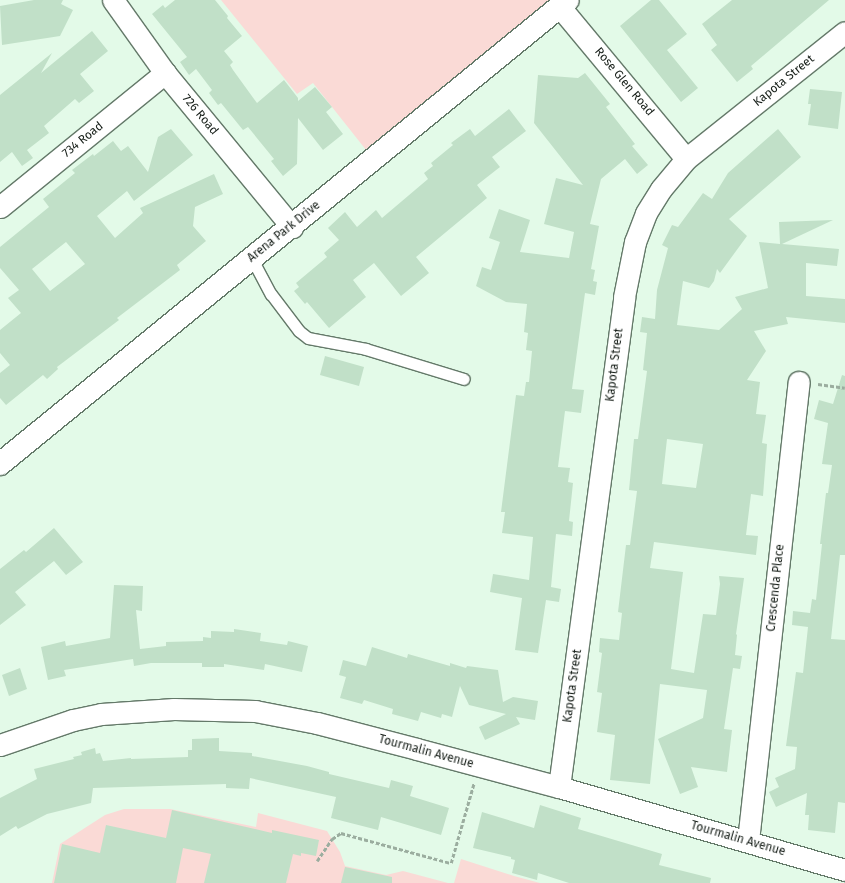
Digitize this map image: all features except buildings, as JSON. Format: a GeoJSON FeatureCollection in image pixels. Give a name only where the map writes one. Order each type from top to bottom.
{"type":"FeatureCollection","features":[{"type":"Feature","properties":{"kind":"street","name":"726 Road"},"geometry":{"type":"LineString","coordinates":[[113,0],[165,73],[292,226]]}},
{"type":"Feature","properties":{"kind":"street","name":"Rose Glen Road"},"geometry":{"type":"LineString","coordinates":[[564,3],[686,159]]}},
{"type":"Feature","properties":{"kind":"street","name":"Arena Park Drive"},"geometry":{"type":"LineString","coordinates":[[0,464],[564,3]]}},
{"type":"Feature","properties":{"kind":"street","name":"Kapota Street"},"geometry":{"type":"LineString","coordinates":[[559,787],[624,298],[635,242],[646,213],[661,190],[686,159],[842,39]]}},
{"type":"Feature","properties":{"kind":"street","name":"734 Road"},"geometry":{"type":"LineString","coordinates":[[0,207],[165,73]]}},
{"type":"Feature","properties":{"kind":"street","name":"Crescenda Place"},"geometry":{"type":"LineString","coordinates":[[748,841],[799,382]]}},
{"type":"Feature","properties":{"kind":"street","name":"Tourmalin Avenue"},"geometry":{"type":"LineString","coordinates":[[0,745],[73,720],[101,714],[174,708],[255,711],[317,723],[478,767],[559,787],[845,870]]}},
{"type":"Feature","properties":{"kind":"lane"},"geometry":{"type":"LineString","coordinates":[[252,259],[272,294],[290,320],[299,331],[308,338],[366,349],[464,379]]}},
{"type":"Feature","properties":{"kind":"path"},"geometry":{"type":"LineString","coordinates":[[799,382],[845,388]]}},
{"type":"Feature","properties":{"kind":"path"},"geometry":{"type":"LineString","coordinates":[[317,861],[332,839],[341,833],[451,863],[478,767]]}},
{"type":"Feature","properties":{"kind":"shaded area"},"geometry":{"type":"Polygon","coordinates":[[[221,0],[569,0],[374,160],[313,83],[297,94],[221,0]]]}},
{"type":"Feature","properties":{"kind":"shaded area"},"geometry":{"type":"Polygon","coordinates":[[[124,809],[170,809],[256,827],[258,813],[327,831],[340,852],[345,866],[386,875],[403,871],[448,883],[52,883],[60,844],[105,815],[124,809]]]}},
{"type":"Feature","properties":{"kind":"shaded area"},"geometry":{"type":"Polygon","coordinates":[[[461,859],[514,876],[540,883],[454,883],[461,859]]]}}]}
